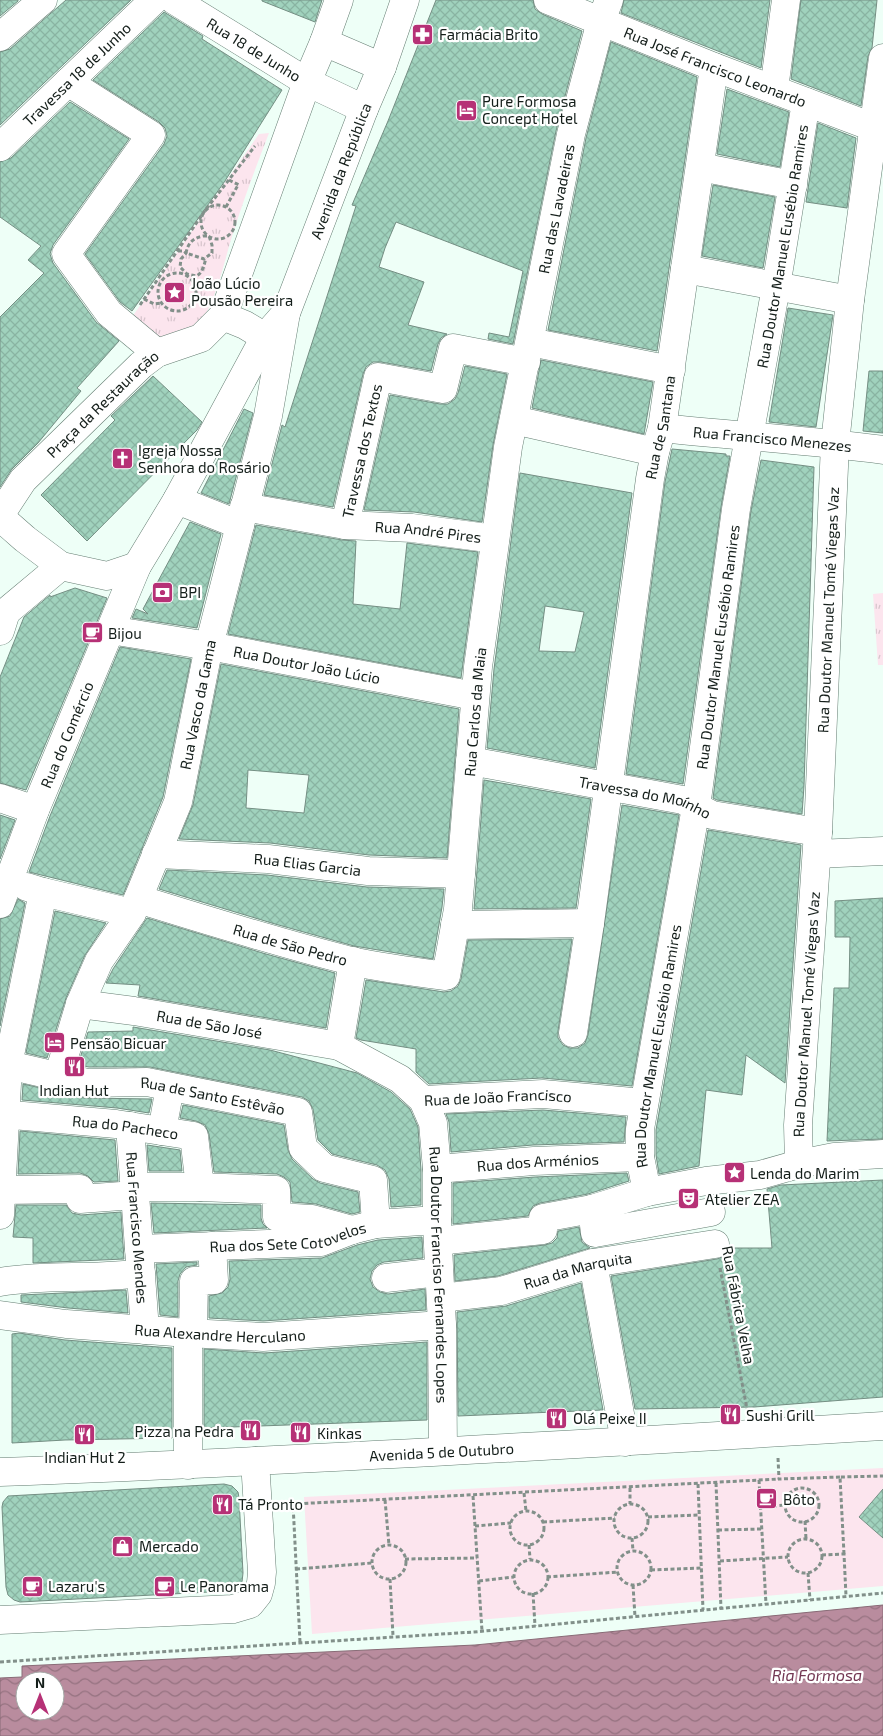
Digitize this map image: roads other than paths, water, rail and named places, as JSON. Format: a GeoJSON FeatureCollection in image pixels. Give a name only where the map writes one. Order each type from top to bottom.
{"type":"FeatureCollection","features":[{"type":"Feature","properties":{"kind":"street"},"geometry":{"type":"LineString","coordinates":[[0,38],[43,0]]}},
{"type":"Feature","properties":{"kind":"street","name":"Travessa 18 de Junho"},"geometry":{"type":"LineString","coordinates":[[0,147],[154,0]]}},
{"type":"Feature","properties":{"kind":"street","name":"Rua 18 de Junho"},"geometry":{"type":"LineString","coordinates":[[174,0],[307,82],[364,109]]}},
{"type":"Feature","properties":{"kind":"street"},"geometry":{"type":"LineString","coordinates":[[137,566],[177,500],[265,337],[245,325],[223,316],[307,82],[339,0]]}},
{"type":"Feature","properties":{"kind":"street","name":"Avenida da República"},"geometry":{"type":"LineString","coordinates":[[265,337],[286,313],[382,67],[405,0]]}},
{"type":"Feature","properties":{"kind":"street","name":"Rua José Francisco Leonardo"},"geometry":{"type":"LineString","coordinates":[[548,0],[605,11],[714,67],[879,130]]}},
{"type":"Feature","properties":{"kind":"street"},"geometry":{"type":"LineString","coordinates":[[774,90],[786,0]]}},
{"type":"Feature","properties":{"kind":"street","name":"Rua das Lavadeiras"},"geometry":{"type":"LineString","coordinates":[[508,447],[571,134],[605,11]]}},
{"type":"Feature","properties":{"kind":"street"},"geometry":{"type":"LineString","coordinates":[[324,42],[382,67]]}},
{"type":"Feature","properties":{"kind":"street","name":"Rua Doutor Manuel Tomé Viegas Vaz"},"geometry":{"type":"LineString","coordinates":[[799,1164],[798,1125],[818,843],[835,444],[850,300],[879,130],[883,58]]}},
{"type":"Feature","properties":{"kind":"street","name":"Rua de Santana"},"geometry":{"type":"LineString","coordinates":[[573,1033],[714,67]]}},
{"type":"Feature","properties":{"kind":"street"},"geometry":{"type":"LineString","coordinates":[[68,82],[151,135],[66,254],[109,313],[157,353]]}},
{"type":"Feature","properties":{"kind":"street","name":"Rua Doutor Manuel Eusébio Ramires"},"geometry":{"type":"LineString","coordinates":[[647,1192],[640,1157],[640,1130],[696,807],[736,509],[776,287],[806,102]]}},
{"type":"Feature","properties":{"kind":"street"},"geometry":{"type":"LineString","coordinates":[[700,167],[793,185]]}},
{"type":"Feature","properties":{"kind":"street"},"geometry":{"type":"LineString","coordinates":[[685,269],[850,300]]}},
{"type":"Feature","properties":{"kind":"street","name":"Rua Vasco da Gama"},"geometry":{"type":"LineString","coordinates":[[58,1077],[80,1004],[99,961],[135,906],[178,802],[209,646],[268,416],[286,313]]}},
{"type":"Feature","properties":{"kind":"street","name":"Praça da Restauração"},"geometry":{"type":"LineString","coordinates":[[137,566],[107,576],[62,566],[25,539],[0,516],[23,480],[140,365],[157,353],[201,338],[223,316]]}},
{"type":"Feature","properties":{"kind":"street","name":"Travessa dos Textos"},"geometry":{"type":"LineString","coordinates":[[345,525],[378,377],[443,389],[452,348],[528,352]]}},
{"type":"Feature","properties":{"kind":"street"},"geometry":{"type":"LineString","coordinates":[[528,352],[671,370]]}},
{"type":"Feature","properties":{"kind":"street","name":"Rua Francisco Menezes"},"geometry":{"type":"LineString","coordinates":[[514,420],[659,440],[749,437],[883,450]]}},
{"type":"Feature","properties":{"kind":"street","name":"Rua Carlos da Maia"},"geometry":{"type":"LineString","coordinates":[[446,976],[461,874],[478,667],[508,447]]}},
{"type":"Feature","properties":{"kind":"street","name":"Rua André Pires"},"geometry":{"type":"LineString","coordinates":[[177,500],[242,516],[345,525],[412,528],[495,539]]}},
{"type":"Feature","properties":{"kind":"street"},"geometry":{"type":"LineString","coordinates":[[2,617],[62,566]]}},
{"type":"Feature","properties":{"kind":"street","name":"Rua do Comércio"},"geometry":{"type":"LineString","coordinates":[[4,892],[35,810],[137,566]]}},
{"type":"Feature","properties":{"kind":"street","name":"Rua Doutor João Lúcio"},"geometry":{"type":"LineString","coordinates":[[110,630],[209,646],[475,696]]}},
{"type":"Feature","properties":{"kind":"street","name":"Travessa do Moínho"},"geometry":{"type":"LineString","coordinates":[[470,761],[683,800],[712,815],[818,843],[883,851]]}},
{"type":"Feature","properties":{"kind":"street"},"geometry":{"type":"LineString","coordinates":[[0,798],[35,810]]}},
{"type":"Feature","properties":{"kind":"street","name":"Rua Elias Garcia"},"geometry":{"type":"LineString","coordinates":[[156,854],[268,859],[368,871],[461,874]]}},
{"type":"Feature","properties":{"kind":"street","name":"Rua de São Pedro"},"geometry":{"type":"LineString","coordinates":[[4,892],[43,892],[135,906],[353,961],[446,976]]}},
{"type":"Feature","properties":{"kind":"street"},"geometry":{"type":"LineString","coordinates":[[43,892],[4,1066],[1,1202],[80,1189],[80,1199],[135,1191],[200,1187],[276,1190],[277,1217],[312,1219],[364,1227]]}},
{"type":"Feature","properties":{"kind":"street"},"geometry":{"type":"LineString","coordinates":[[455,925],[590,923]]}},
{"type":"Feature","properties":{"kind":"street"},"geometry":{"type":"LineString","coordinates":[[338,1046],[353,961]]}},
{"type":"Feature","properties":{"kind":"street","name":"Rua de São José"},"geometry":{"type":"LineString","coordinates":[[80,1004],[134,1011],[338,1046]]}},
{"type":"Feature","properties":{"kind":"street","name":"Rua de João Francisco"},"geometry":{"type":"LineString","coordinates":[[338,1046],[400,1079],[423,1100],[544,1094],[644,1103]]}},
{"type":"Feature","properties":{"kind":"street","name":"Rua de Santo Estêvão"},"geometry":{"type":"LineString","coordinates":[[4,1066],[87,1083],[147,1082],[298,1112],[303,1148],[324,1168],[373,1180],[364,1227]]}},
{"type":"Feature","properties":{"kind":"street"},"geometry":{"type":"LineString","coordinates":[[162,1131],[170,1087]]}},
{"type":"Feature","properties":{"kind":"street","name":"Rua Doutor Franciso Fernandes Lopes"},"geometry":{"type":"LineString","coordinates":[[423,1100],[433,1123],[437,1169],[442,1326],[443,1451]]}},
{"type":"Feature","properties":{"kind":"street","name":"Rua do Pacheco"},"geometry":{"type":"LineString","coordinates":[[3,1114],[130,1126],[194,1136],[200,1187]]}},
{"type":"Feature","properties":{"kind":"street","name":"Rua Francisco Mendes"},"geometry":{"type":"LineString","coordinates":[[130,1126],[145,1330]]}},
{"type":"Feature","properties":{"kind":"street"},"geometry":{"type":"LineString","coordinates":[[710,1212],[595,1233],[592,1209],[647,1192],[706,1181],[760,1175],[834,1157],[883,1154]]}},
{"type":"Feature","properties":{"kind":"street","name":"Rua dos Arménios"},"geometry":{"type":"LineString","coordinates":[[437,1169],[534,1161],[640,1157]]}},
{"type":"Feature","properties":{"kind":"street","name":"Rua dos Sete Cotovelos"},"geometry":{"type":"LineString","coordinates":[[0,1282],[116,1276],[140,1261],[212,1246],[321,1242],[364,1227],[438,1230],[543,1230],[543,1218],[592,1209]]}},
{"type":"Feature","properties":{"kind":"street","name":"Rua da Marquita"},"geometry":{"type":"LineString","coordinates":[[386,1278],[501,1291],[593,1263],[715,1244]]}},
{"type":"Feature","properties":{"kind":"street"},"geometry":{"type":"LineString","coordinates":[[188,1465],[194,1281],[214,1280],[212,1246]]}},
{"type":"Feature","properties":{"kind":"street"},"geometry":{"type":"LineString","coordinates":[[593,1263],[624,1442]]}},
{"type":"Feature","properties":{"kind":"street","name":"Rua Alexandre Herculano"},"geometry":{"type":"LineString","coordinates":[[0,1315],[66,1324],[263,1336],[442,1326]]}},
{"type":"Feature","properties":{"kind":"street","name":"Avenida 5 de Outubro"},"geometry":{"type":"LineString","coordinates":[[0,1472],[188,1465],[883,1426]]}},
{"type":"Feature","properties":{"kind":"street"},"geometry":{"type":"LineString","coordinates":[[0,1620],[233,1609],[250,1604],[258,1594],[262,1572],[255,1461]]}},
{"type":"Feature","properties":{"kind":"water","name":"Ria Formosa"},"geometry":{"type":"Polygon","coordinates":[[[883,1605],[883,1736],[0,1736],[0,1678],[15,1677],[15,1721],[65,1721],[65,1671],[22,1671],[22,1666],[475,1645],[883,1605]]]}},
{"type":"Feature","properties":{"kind":"place","name":"Farmácia Brito"},"geometry":{"type":"Point","coordinates":[423,34]}},
{"type":"Feature","properties":{"kind":"place","name":"Pure Formosa Concept Hotel"},"geometry":{"type":"Point","coordinates":[466,110]}},
{"type":"Feature","properties":{"kind":"place","name":"João Lúcio Pousão Pereira"},"geometry":{"type":"Point","coordinates":[175,292]}},
{"type":"Feature","properties":{"kind":"place","name":"Igreja Nossa Senhora do Rosário"},"geometry":{"type":"Point","coordinates":[122,459]}},
{"type":"Feature","properties":{"kind":"place","name":"BPI"},"geometry":{"type":"Point","coordinates":[163,592]}},
{"type":"Feature","properties":{"kind":"place","name":"Bijou"},"geometry":{"type":"Point","coordinates":[92,633]}},
{"type":"Feature","properties":{"kind":"place","name":"Pensão Bicuar"},"geometry":{"type":"Point","coordinates":[54,1043]}},
{"type":"Feature","properties":{"kind":"place","name":"Indian Hut"},"geometry":{"type":"Point","coordinates":[74,1067]}},
{"type":"Feature","properties":{"kind":"place","name":"Lenda do Marim"},"geometry":{"type":"Point","coordinates":[734,1173]}},
{"type":"Feature","properties":{"kind":"place","name":"Atelier ZEA"},"geometry":{"type":"Point","coordinates":[689,1199]}},
{"type":"Feature","properties":{"kind":"place","name":"Sushi Grill"},"geometry":{"type":"Point","coordinates":[730,1415]}},
{"type":"Feature","properties":{"kind":"place","name":"Olá Peixe II"},"geometry":{"type":"Point","coordinates":[557,1418]}},
{"type":"Feature","properties":{"kind":"place","name":"Pizza na Pedra"},"geometry":{"type":"Point","coordinates":[250,1431]}},
{"type":"Feature","properties":{"kind":"place","name":"Kinkas"},"geometry":{"type":"Point","coordinates":[301,1433]}},
{"type":"Feature","properties":{"kind":"place","name":"Indian Hut 2"},"geometry":{"type":"Point","coordinates":[85,1434]}},
{"type":"Feature","properties":{"kind":"place","name":"Bôto"},"geometry":{"type":"Point","coordinates":[767,1499]}},
{"type":"Feature","properties":{"kind":"place","name":"Tá Pronto"},"geometry":{"type":"Point","coordinates":[222,1504]}},
{"type":"Feature","properties":{"kind":"place","name":"Mercado"},"geometry":{"type":"Point","coordinates":[123,1546]}},
{"type":"Feature","properties":{"kind":"place","name":"Lazaru's"},"geometry":{"type":"Point","coordinates":[32,1586]}},
{"type":"Feature","properties":{"kind":"place","name":"Le Panorama"},"geometry":{"type":"Point","coordinates":[164,1586]}}]}
